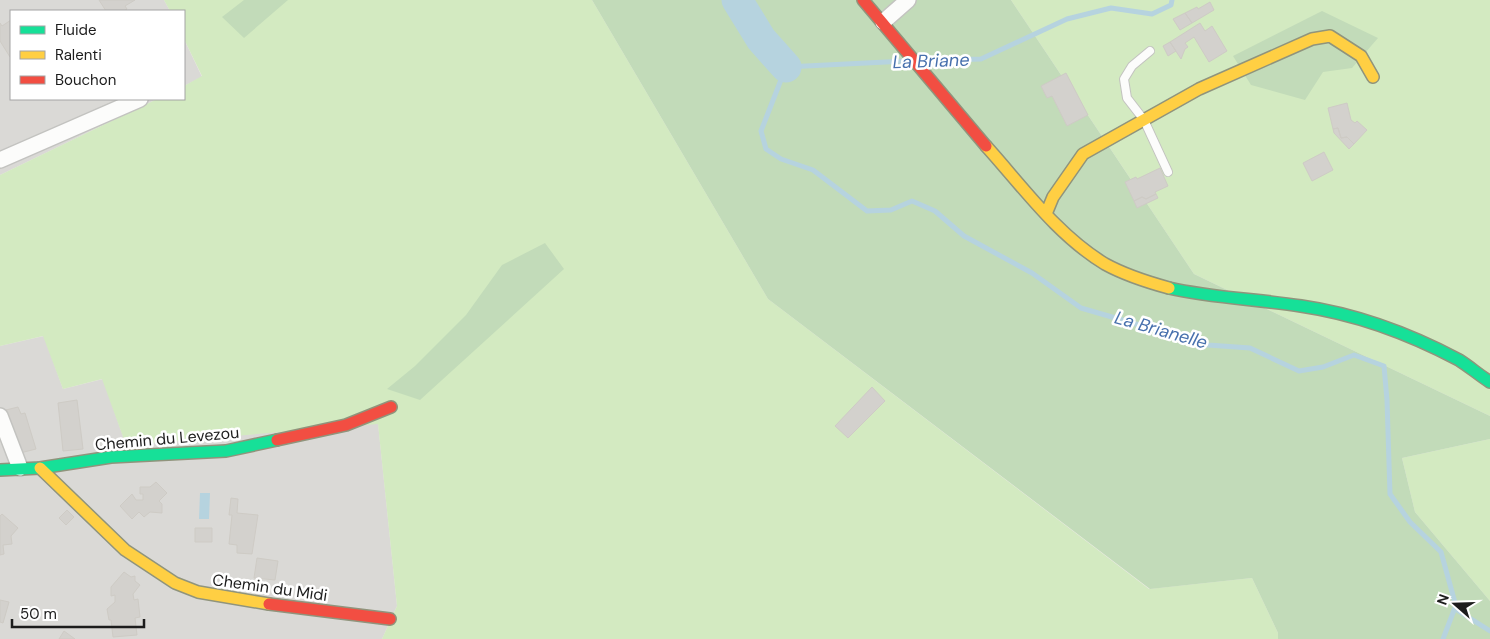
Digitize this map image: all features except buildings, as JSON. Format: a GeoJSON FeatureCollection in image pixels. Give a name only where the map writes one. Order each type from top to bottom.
{"type":"FeatureCollection","features":[{"type":"Feature","properties":{"kind":"street"},"geometry":{"type":"LineString","coordinates":[[863,0],[883,22],[921,71],[1046,214],[1075,244],[1108,266],[1142,280],[1178,291],[1304,306],[1367,321],[1425,344],[1459,361],[1490,382]]}},
{"type":"Feature","properties":{"kind":"street"},"geometry":{"type":"LineString","coordinates":[[883,22],[908,0]]}},
{"type":"Feature","properties":{"kind":"street"},"geometry":{"type":"LineString","coordinates":[[1046,214],[1053,197],[1083,154],[1199,89],[1312,39],[1330,36],[1361,56],[1373,77]]}},
{"type":"Feature","properties":{"kind":"street"},"geometry":{"type":"LineString","coordinates":[[0,160],[138,100]]}},
{"type":"Feature","properties":{"kind":"street","name":"Chemin du Levezou"},"geometry":{"type":"LineString","coordinates":[[0,470],[40,468],[111,457],[229,454],[346,425],[391,407]]}},
{"type":"Feature","properties":{"kind":"street"},"geometry":{"type":"LineString","coordinates":[[0,416],[20,468]]}},
{"type":"Feature","properties":{"kind":"street","name":"Chemin du Midi"},"geometry":{"type":"LineString","coordinates":[[40,468],[125,550],[175,583],[198,592],[234,600],[390,619]]}},
{"type":"Feature","properties":{"kind":"lane"},"geometry":{"type":"LineString","coordinates":[[1150,51],[1132,66],[1124,79],[1126,98],[1144,120],[1168,172]]}},
{"type":"Feature","properties":{"kind":"shaded area"},"geometry":{"type":"Polygon","coordinates":[[[0,0],[164,0],[169,10],[10,10],[10,100],[155,100],[0,175],[0,0]]]}},
{"type":"Feature","properties":{"kind":"shaded area"},"geometry":{"type":"Polygon","coordinates":[[[185,41],[202,77],[185,86],[185,41]]]}},
{"type":"Feature","properties":{"kind":"shaded area"},"geometry":{"type":"Polygon","coordinates":[[[44,336],[63,389],[103,379],[126,445],[378,423],[397,606],[382,639],[0,639],[0,346],[44,336]]]}},
{"type":"Feature","properties":{"kind":"green space"},"geometry":{"type":"Polygon","coordinates":[[[164,0],[592,0],[768,299],[1149,589],[1252,578],[1278,633],[1278,639],[382,639],[397,606],[378,424],[126,445],[102,379],[63,389],[43,336],[0,346],[0,175],[155,100],[185,100],[185,85],[202,76],[185,41],[185,10],[169,10],[164,0]]]}},
{"type":"Feature","properties":{"kind":"green space"},"geometry":{"type":"Polygon","coordinates":[[[244,0],[288,0],[244,38],[222,17],[244,0]]]}},
{"type":"Feature","properties":{"kind":"green space"},"geometry":{"type":"Polygon","coordinates":[[[592,0],[1011,0],[1194,274],[1490,416],[1490,439],[1402,458],[1415,512],[1490,601],[1490,639],[1278,639],[1278,633],[1252,578],[1150,589],[768,299],[592,0]]]}},
{"type":"Feature","properties":{"kind":"green space"},"geometry":{"type":"Polygon","coordinates":[[[1011,0],[1490,0],[1490,416],[1194,274],[1011,0]]]}},
{"type":"Feature","properties":{"kind":"green space"},"geometry":{"type":"Polygon","coordinates":[[[1322,11],[1378,38],[1352,68],[1323,72],[1305,100],[1251,85],[1233,56],[1322,11]]]}},
{"type":"Feature","properties":{"kind":"green space"},"geometry":{"type":"Polygon","coordinates":[[[545,243],[564,269],[420,400],[387,389],[415,366],[466,315],[502,265],[545,243]]]}},
{"type":"Feature","properties":{"kind":"green space"},"geometry":{"type":"Polygon","coordinates":[[[1490,439],[1490,601],[1415,512],[1402,458],[1490,439]]]}},
{"type":"Feature","properties":{"kind":"water"},"geometry":{"type":"Polygon","coordinates":[[[200,493],[210,493],[209,519],[199,519],[200,493]]]}},
{"type":"Feature","properties":{"kind":"waterway","name":"La Briane"},"geometry":{"type":"LineString","coordinates":[[737,0],[761,39],[786,67]]}},
{"type":"Feature","properties":{"kind":"waterway","name":"La Briane"},"geometry":{"type":"LineString","coordinates":[[919,61],[981,59],[1067,19],[1111,8],[1152,14],[1171,5],[1172,0]]}},
{"type":"Feature","properties":{"kind":"waterway","name":"La Brianelle"},"geometry":{"type":"LineString","coordinates":[[906,61],[786,67],[761,131],[766,149],[781,159],[813,170],[867,211],[891,210],[912,201],[935,211],[964,236],[1032,273],[1081,308],[1208,345],[1250,348],[1299,371],[1323,367],[1354,355],[1384,366],[1390,494],[1410,522],[1441,552],[1457,610],[1490,631]]}},
{"type":"Feature","properties":{"kind":"waterway"},"geometry":{"type":"LineString","coordinates":[[1443,639],[1456,605]]}},
{"type":"Feature","properties":{"kind":"traffic: fast"},"geometry":{"type":"LineString","coordinates":[[1169,288],[1301,306],[1342,314],[1382,326],[1421,342],[1459,360],[1490,382]]}},
{"type":"Feature","properties":{"kind":"traffic: fast"},"geometry":{"type":"LineString","coordinates":[[0,470],[40,468],[111,457],[226,451],[277,440]]}},
{"type":"Feature","properties":{"kind":"traffic: slow"},"geometry":{"type":"LineString","coordinates":[[1046,214],[1053,197],[1083,154],[1199,89],[1312,39],[1330,36],[1361,56],[1373,77]]}},
{"type":"Feature","properties":{"kind":"traffic: slow"},"geometry":{"type":"LineString","coordinates":[[986,146],[1041,210],[1071,239],[1105,264],[1120,272],[1169,288]]}},
{"type":"Feature","properties":{"kind":"traffic: slow"},"geometry":{"type":"LineString","coordinates":[[40,468],[125,550],[175,583],[198,592],[269,604]]}},
{"type":"Feature","properties":{"kind":"traffic: jam"},"geometry":{"type":"LineString","coordinates":[[863,0],[986,146]]}},
{"type":"Feature","properties":{"kind":"traffic: jam"},"geometry":{"type":"LineString","coordinates":[[277,440],[346,425],[391,407]]}},
{"type":"Feature","properties":{"kind":"traffic: jam"},"geometry":{"type":"LineString","coordinates":[[269,604],[390,619]]}}]}
